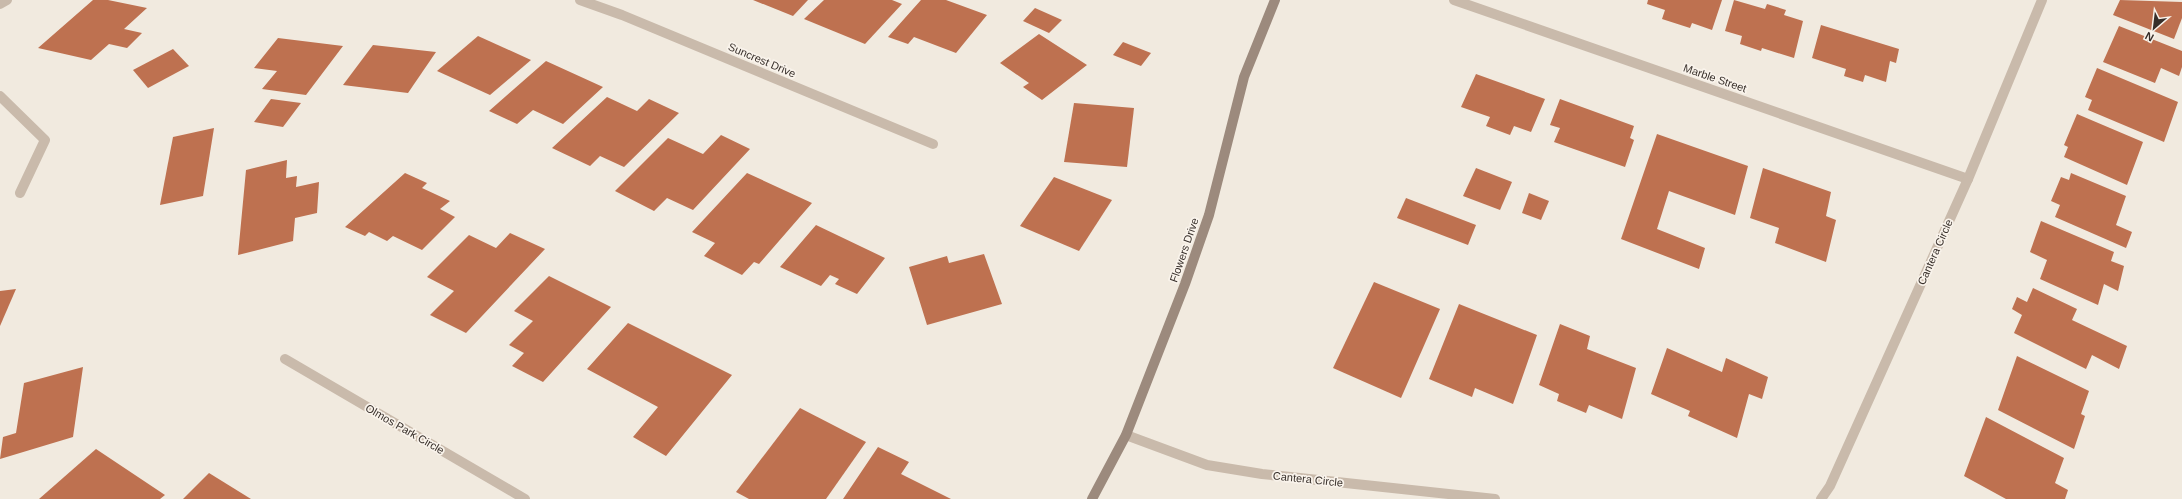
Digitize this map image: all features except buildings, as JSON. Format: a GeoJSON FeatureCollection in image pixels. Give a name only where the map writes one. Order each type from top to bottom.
{"type":"FeatureCollection","features":[{"type":"Feature","properties":{"kind":"street"},"geometry":{"type":"LineString","coordinates":[[0,4],[8,0]]}},
{"type":"Feature","properties":{"kind":"street","name":"Suncrest Drive"},"geometry":{"type":"LineString","coordinates":[[580,0],[622,15],[933,144]]}},
{"type":"Feature","properties":{"kind":"street","name":"Flowers Drive"},"geometry":{"type":"LineString","coordinates":[[1092,499],[1126,435],[1180,298],[1209,215],[1244,77],[1274,0]]}},
{"type":"Feature","properties":{"kind":"street","name":"Marble Street"},"geometry":{"type":"LineString","coordinates":[[1454,0],[1968,179]]}},
{"type":"Feature","properties":{"kind":"street","name":"Cantera Circle"},"geometry":{"type":"LineString","coordinates":[[1820,499],[1830,486],[1968,179],[2042,0]]}},
{"type":"Feature","properties":{"kind":"street"},"geometry":{"type":"LineString","coordinates":[[0,96],[45,140],[20,193]]}},
{"type":"Feature","properties":{"kind":"street","name":"Olmos Park Circle"},"geometry":{"type":"LineString","coordinates":[[285,359],[525,499]]}},
{"type":"Feature","properties":{"kind":"street","name":"Cantera Circle"},"geometry":{"type":"LineString","coordinates":[[1126,435],[1207,465],[1262,474],[1495,499]]}}]}
